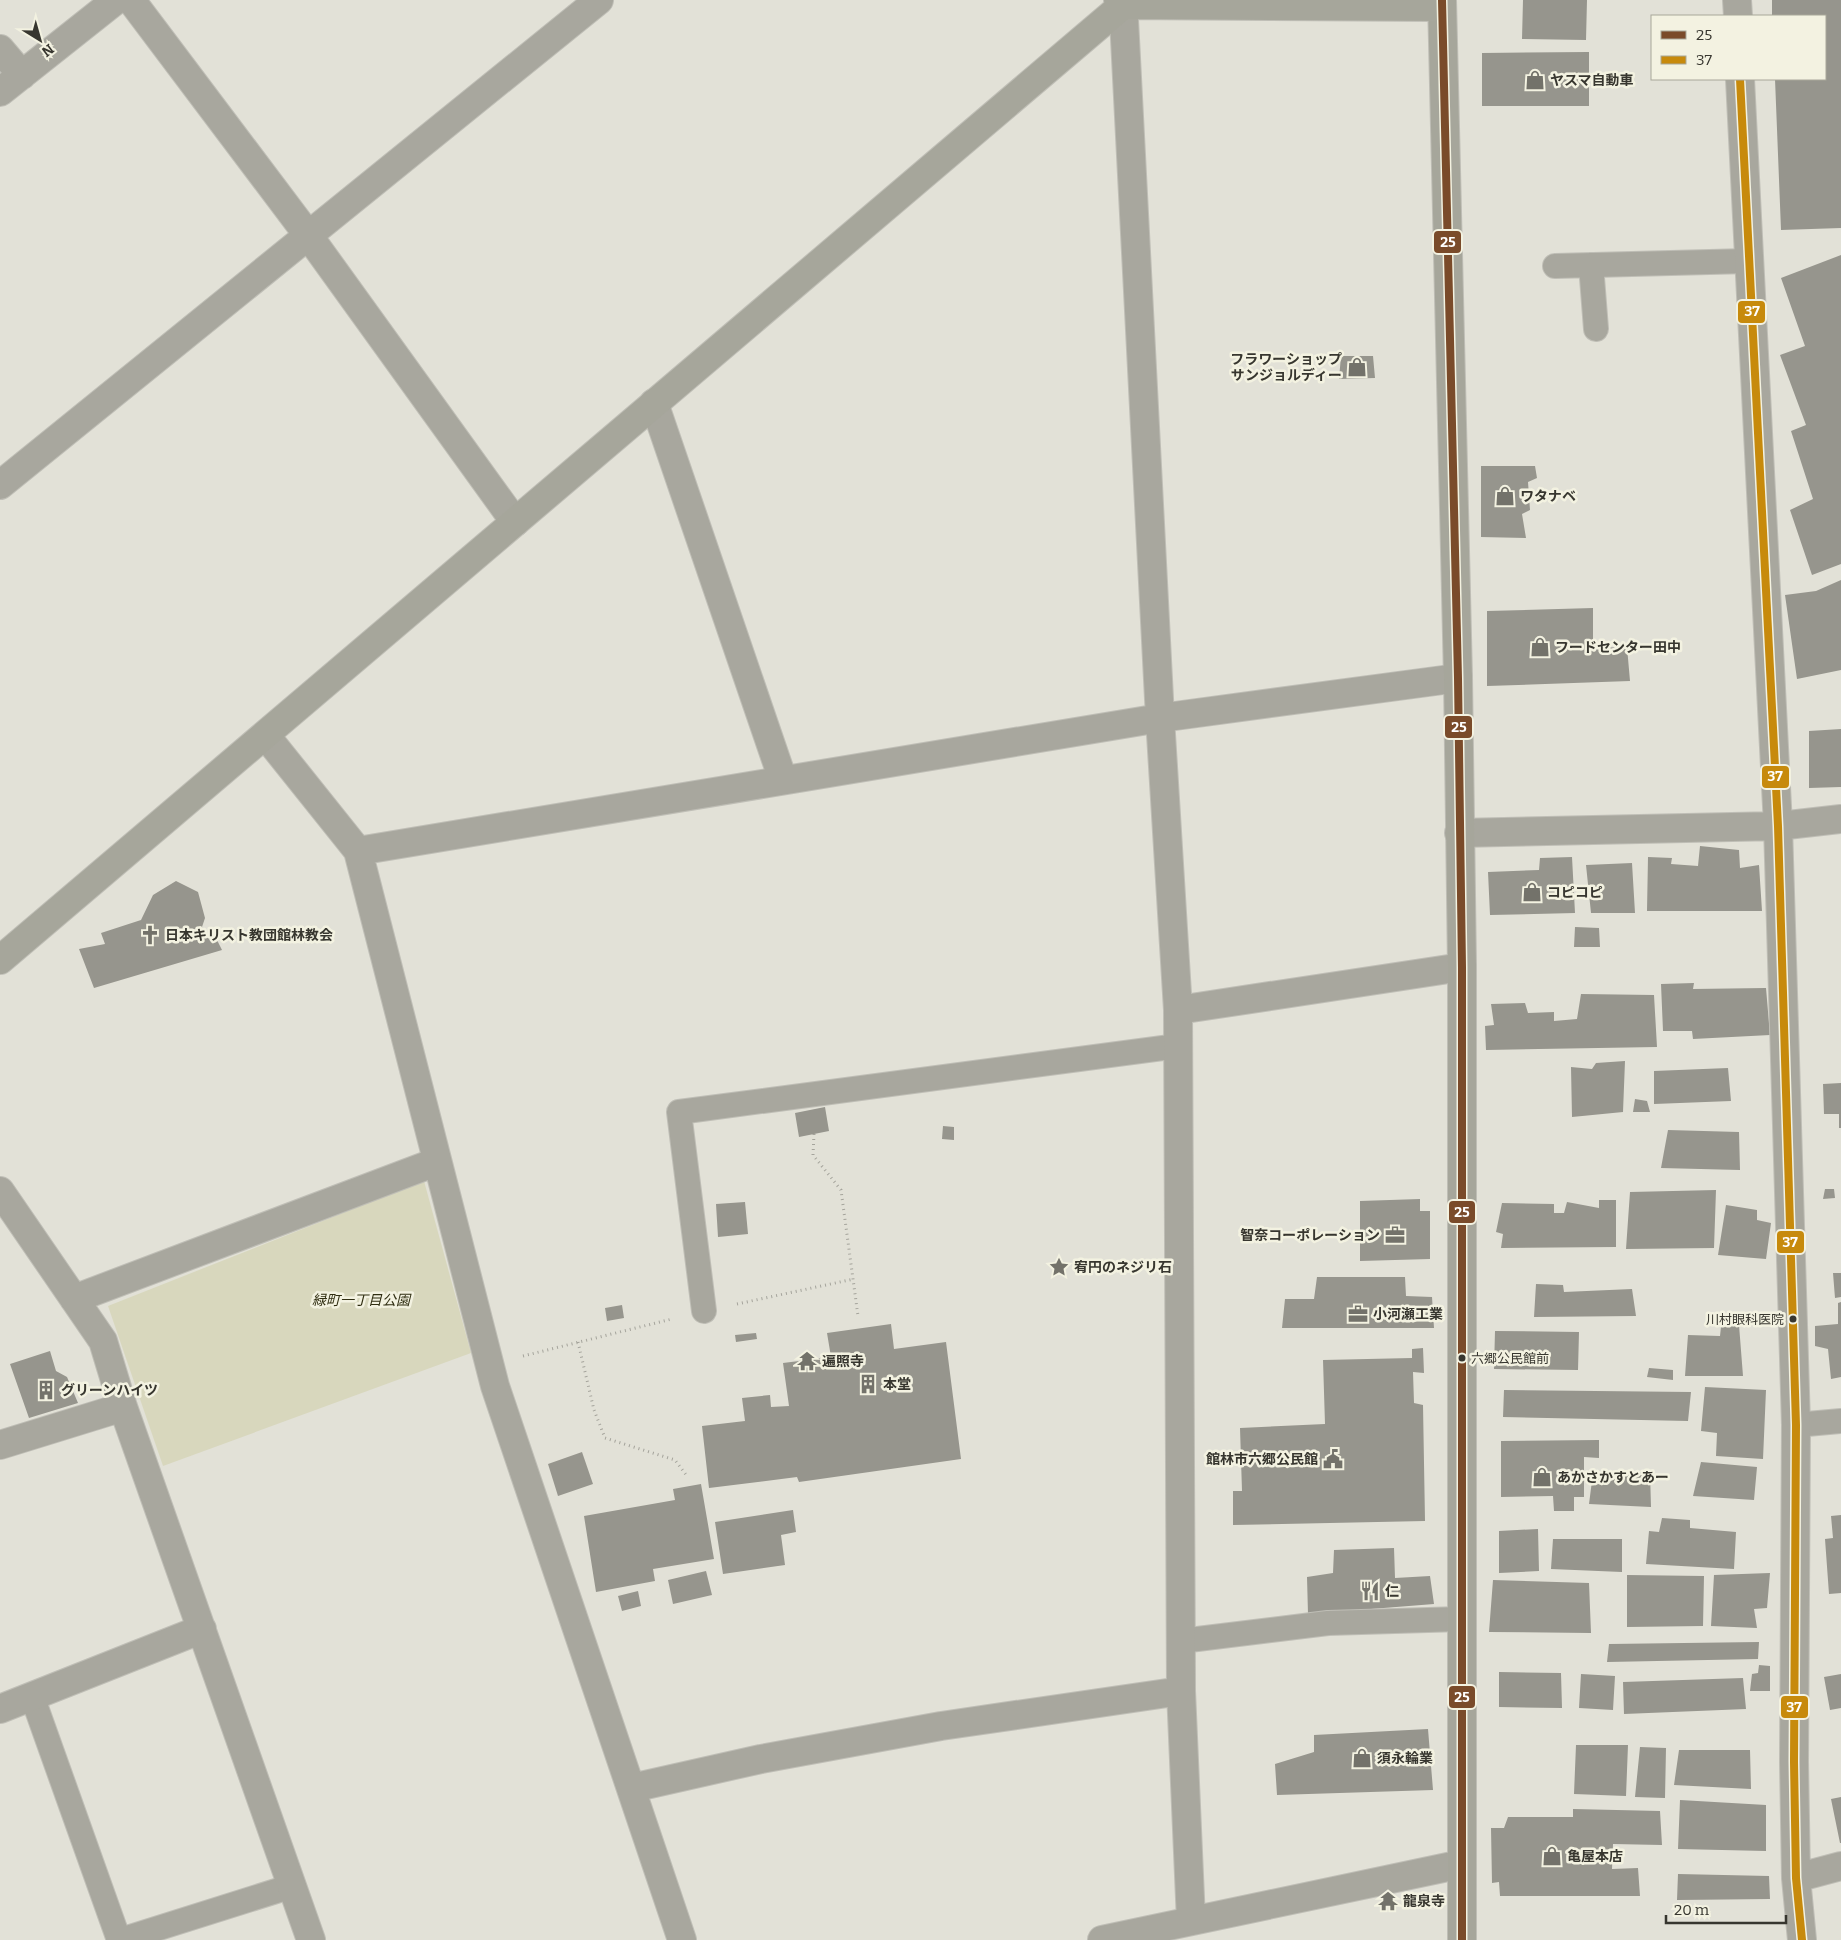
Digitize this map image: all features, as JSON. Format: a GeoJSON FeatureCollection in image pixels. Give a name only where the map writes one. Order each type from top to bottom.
{"type":"FeatureCollection","features":[{"type":"Feature","properties":{"kind":"street"},"geometry":{"type":"LineString","coordinates":[[0,92],[116,0]]}},
{"type":"Feature","properties":{"kind":"street"},"geometry":{"type":"LineString","coordinates":[[131,0],[308,235],[515,522]]}},
{"type":"Feature","properties":{"kind":"street"},"geometry":{"type":"LineString","coordinates":[[0,485],[599,0]]}},
{"type":"Feature","properties":{"kind":"street"},"geometry":{"type":"LineString","coordinates":[[1737,0],[1738,15]]}},
{"type":"Feature","properties":{"kind":"street"},"geometry":{"type":"LineString","coordinates":[[1121,2],[1178,1010],[1181,1691],[1191,1921]]}},
{"type":"Feature","properties":{"kind":"street"},"geometry":{"type":"LineString","coordinates":[[0,960],[266,736],[1121,2],[1442,4],[1458,678],[1462,967],[1462,1940]]}},
{"type":"Feature","properties":{"kind":"street"},"geometry":{"type":"LineString","coordinates":[[0,49],[22,75]]}},
{"type":"Feature","properties":{"kind":"street"},"geometry":{"type":"LineString","coordinates":[[1740,80],[1778,826],[1796,1425],[1794,1762],[1796,1878],[1802,1940]]}},
{"type":"Feature","properties":{"kind":"street"},"geometry":{"type":"LineString","coordinates":[[654,403],[783,780]]}},
{"type":"Feature","properties":{"kind":"street"},"geometry":{"type":"LineString","coordinates":[[358,851],[1160,718],[1458,678]]}},
{"type":"Feature","properties":{"kind":"street"},"geometry":{"type":"LineString","coordinates":[[266,736],[358,851],[436,1162],[495,1386],[682,1940]]}},
{"type":"Feature","properties":{"kind":"street"},"geometry":{"type":"LineString","coordinates":[[1459,833],[1778,826],[1841,819]]}},
{"type":"Feature","properties":{"kind":"street"},"geometry":{"type":"LineString","coordinates":[[1178,1010],[1462,967]]}},
{"type":"Feature","properties":{"kind":"street"},"geometry":{"type":"LineString","coordinates":[[74,1299],[436,1162]]}},
{"type":"Feature","properties":{"kind":"street"},"geometry":{"type":"LineString","coordinates":[[0,1191],[103,1341],[123,1407],[311,1940]]}},
{"type":"Feature","properties":{"kind":"street"},"geometry":{"type":"LineString","coordinates":[[0,1445],[123,1407]]}},
{"type":"Feature","properties":{"kind":"street"},"geometry":{"type":"LineString","coordinates":[[0,1709],[202,1628]]}},
{"type":"Feature","properties":{"kind":"street"},"geometry":{"type":"LineString","coordinates":[[632,1788],[761,1759],[941,1726],[1181,1691]]}},
{"type":"Feature","properties":{"kind":"street"},"geometry":{"type":"LineString","coordinates":[[1102,1940],[1462,1864]]}},
{"type":"Feature","properties":{"kind":"street"},"geometry":{"type":"LineString","coordinates":[[1796,1878],[1841,1866]]}},
{"type":"Feature","properties":{"kind":"lane"},"geometry":{"type":"LineString","coordinates":[[1555,266],[1748,261]]}},
{"type":"Feature","properties":{"kind":"lane"},"geometry":{"type":"LineString","coordinates":[[1591,265],[1596,329]]}},
{"type":"Feature","properties":{"kind":"lane"},"geometry":{"type":"LineString","coordinates":[[704,1311],[680,1112],[1178,1046]]}},
{"type":"Feature","properties":{"kind":"lane"},"geometry":{"type":"LineString","coordinates":[[1796,1425],[1841,1421]]}},
{"type":"Feature","properties":{"kind":"lane"},"geometry":{"type":"LineString","coordinates":[[1181,1642],[1328,1623],[1461,1618]]}},
{"type":"Feature","properties":{"kind":"lane"},"geometry":{"type":"LineString","coordinates":[[32,1696],[120,1940],[292,1886]]}},
{"type":"Feature","properties":{"kind":"path"},"geometry":{"type":"LineString","coordinates":[[814,1134],[813,1155],[841,1190],[858,1316]]}},
{"type":"Feature","properties":{"kind":"path"},"geometry":{"type":"LineString","coordinates":[[578,1342],[594,1410],[605,1438],[675,1460],[687,1476]]}},
{"type":"Feature","properties":{"kind":"green space","name":"緑町一丁目公園"},"geometry":{"type":"Polygon","coordinates":[[[424,1181],[471,1353],[163,1466],[108,1306],[424,1181]]]}},
{"type":"Feature","properties":{"kind":"building","name":"ヤスマ自動車"},"geometry":{"type":"Polygon","coordinates":[[[1523,0],[1587,0],[1586,40],[1522,39],[1523,0]]]}},
{"type":"Feature","properties":{"kind":"building"},"geometry":{"type":"Polygon","coordinates":[[[1772,0],[1841,0],[1841,228],[1781,230],[1775,80],[1826,80],[1826,15],[1772,15],[1772,0]]]}},
{"type":"Feature","properties":{"kind":"building","name":"ヤスマ自動車"},"geometry":{"type":"Polygon","coordinates":[[[1589,52],[1589,106],[1482,106],[1482,53],[1589,52]]]}},
{"type":"Feature","properties":{"kind":"building"},"geometry":{"type":"Polygon","coordinates":[[[1841,255],[1841,564],[1812,575],[1790,510],[1813,499],[1791,431],[1806,425],[1780,355],[1805,346],[1781,278],[1841,255]]]}},
{"type":"Feature","properties":{"kind":"building","name":"フラワーショップ サンジョルディー"},"geometry":{"type":"Polygon","coordinates":[[[1341,356],[1373,356],[1375,378],[1339,379],[1341,356]]]}},
{"type":"Feature","properties":{"kind":"building","name":"ワタナベ"},"geometry":{"type":"Polygon","coordinates":[[[1481,466],[1535,466],[1537,478],[1528,482],[1530,510],[1522,514],[1526,538],[1481,537],[1481,466]]]}},
{"type":"Feature","properties":{"kind":"building"},"geometry":{"type":"Polygon","coordinates":[[[1841,580],[1841,670],[1797,679],[1785,595],[1816,591],[1841,580]]]}},
{"type":"Feature","properties":{"kind":"building","name":"フードセンター田中"},"geometry":{"type":"Polygon","coordinates":[[[1593,608],[1593,648],[1627,647],[1630,681],[1487,686],[1487,611],[1593,608]]]}},
{"type":"Feature","properties":{"kind":"building"},"geometry":{"type":"Polygon","coordinates":[[[1841,729],[1841,787],[1809,788],[1809,731],[1841,729]]]}},
{"type":"Feature","properties":{"kind":"building"},"geometry":{"type":"Polygon","coordinates":[[[1700,846],[1739,850],[1740,868],[1759,865],[1762,911],[1647,911],[1648,857],[1672,858],[1671,864],[1698,866],[1700,846]]]}},
{"type":"Feature","properties":{"kind":"building","name":"コピコピ"},"geometry":{"type":"Polygon","coordinates":[[[1572,857],[1575,913],[1490,915],[1488,872],[1539,870],[1540,858],[1572,857]]]}},
{"type":"Feature","properties":{"kind":"building"},"geometry":{"type":"Polygon","coordinates":[[[1632,863],[1635,913],[1591,913],[1586,865],[1632,863]]]}},
{"type":"Feature","properties":{"kind":"building","name":"日本キリスト教団館林教会"},"geometry":{"type":"Polygon","coordinates":[[[176,881],[198,892],[205,918],[199,936],[214,934],[222,950],[94,988],[79,949],[105,944],[101,933],[141,920],[153,895],[176,881]]]}},
{"type":"Feature","properties":{"kind":"building"},"geometry":{"type":"Polygon","coordinates":[[[1575,927],[1599,928],[1600,947],[1574,947],[1575,927]]]}},
{"type":"Feature","properties":{"kind":"building"},"geometry":{"type":"Polygon","coordinates":[[[1694,983],[1693,989],[1766,988],[1770,1035],[1693,1039],[1692,1031],[1663,1031],[1661,984],[1694,983]]]}},
{"type":"Feature","properties":{"kind":"building"},"geometry":{"type":"Polygon","coordinates":[[[1581,994],[1654,995],[1657,1047],[1486,1050],[1485,1026],[1494,1025],[1491,1004],[1525,1003],[1528,1013],[1554,1012],[1554,1021],[1577,1019],[1581,994]]]}},
{"type":"Feature","properties":{"kind":"building"},"geometry":{"type":"Polygon","coordinates":[[[1625,1061],[1623,1112],[1572,1117],[1571,1067],[1592,1069],[1596,1063],[1625,1061]]]}},
{"type":"Feature","properties":{"kind":"building"},"geometry":{"type":"Polygon","coordinates":[[[1728,1068],[1731,1101],[1654,1104],[1654,1071],[1728,1068]]]}},
{"type":"Feature","properties":{"kind":"building"},"geometry":{"type":"Polygon","coordinates":[[[1841,1083],[1841,1128],[1839,1128],[1839,1114],[1824,1114],[1823,1084],[1841,1083]]]}},
{"type":"Feature","properties":{"kind":"building"},"geometry":{"type":"Polygon","coordinates":[[[1635,1099],[1647,1101],[1650,1112],[1633,1112],[1635,1099]]]}},
{"type":"Feature","properties":{"kind":"building"},"geometry":{"type":"Polygon","coordinates":[[[825,1107],[829,1131],[799,1137],[795,1113],[825,1107]]]}},
{"type":"Feature","properties":{"kind":"building"},"geometry":{"type":"Polygon","coordinates":[[[943,1126],[954,1127],[954,1140],[942,1139],[943,1126]]]}},
{"type":"Feature","properties":{"kind":"building"},"geometry":{"type":"Polygon","coordinates":[[[1668,1130],[1739,1132],[1740,1170],[1661,1168],[1668,1130]]]}},
{"type":"Feature","properties":{"kind":"building"},"geometry":{"type":"Polygon","coordinates":[[[1825,1189],[1834,1189],[1835,1198],[1823,1199],[1825,1189]]]}},
{"type":"Feature","properties":{"kind":"building"},"geometry":{"type":"Polygon","coordinates":[[[1716,1190],[1714,1248],[1626,1249],[1630,1192],[1716,1190]]]}},
{"type":"Feature","properties":{"kind":"building","name":"智奈コーポレーション"},"geometry":{"type":"Polygon","coordinates":[[[1420,1199],[1420,1211],[1430,1211],[1430,1259],[1360,1261],[1360,1201],[1420,1199]]]}},
{"type":"Feature","properties":{"kind":"building"},"geometry":{"type":"Polygon","coordinates":[[[1599,1200],[1616,1200],[1616,1247],[1501,1248],[1503,1234],[1496,1232],[1502,1203],[1554,1204],[1554,1213],[1564,1213],[1567,1202],[1599,1208],[1599,1200]]]}},
{"type":"Feature","properties":{"kind":"building"},"geometry":{"type":"Polygon","coordinates":[[[745,1202],[748,1234],[718,1237],[716,1204],[745,1202]]]}},
{"type":"Feature","properties":{"kind":"building"},"geometry":{"type":"Polygon","coordinates":[[[1726,1205],[1757,1210],[1757,1220],[1771,1223],[1766,1259],[1718,1255],[1726,1205]]]}},
{"type":"Feature","properties":{"kind":"building"},"geometry":{"type":"Polygon","coordinates":[[[1833,1273],[1841,1273],[1841,1297],[1835,1298],[1833,1273]]]}},
{"type":"Feature","properties":{"kind":"building","name":"小河瀬工業"},"geometry":{"type":"Polygon","coordinates":[[[1317,1277],[1405,1277],[1406,1296],[1432,1297],[1434,1328],[1282,1328],[1285,1299],[1314,1299],[1317,1277]]]}},
{"type":"Feature","properties":{"kind":"building"},"geometry":{"type":"Polygon","coordinates":[[[1536,1284],[1563,1285],[1564,1292],[1632,1289],[1636,1316],[1534,1317],[1536,1284]]]}},
{"type":"Feature","properties":{"kind":"building"},"geometry":{"type":"Polygon","coordinates":[[[1841,1302],[1841,1377],[1831,1379],[1828,1349],[1815,1346],[1815,1326],[1838,1324],[1838,1303],[1841,1302]]]}},
{"type":"Feature","properties":{"kind":"building"},"geometry":{"type":"Polygon","coordinates":[[[622,1305],[624,1318],[607,1321],[605,1308],[622,1305]]]}},
{"type":"Feature","properties":{"kind":"building","name":"本堂"},"geometry":{"type":"Polygon","coordinates":[[[891,1324],[894,1349],[946,1342],[961,1459],[799,1482],[797,1477],[709,1488],[702,1426],[745,1421],[742,1398],[770,1395],[771,1407],[789,1406],[783,1363],[831,1357],[827,1333],[891,1324]]]}},
{"type":"Feature","properties":{"kind":"building"},"geometry":{"type":"Polygon","coordinates":[[[1739,1325],[1743,1376],[1685,1376],[1688,1335],[1720,1336],[1721,1327],[1739,1325]]]}},
{"type":"Feature","properties":{"kind":"building"},"geometry":{"type":"Polygon","coordinates":[[[1495,1331],[1579,1332],[1578,1370],[1494,1369],[1495,1331]]]}},
{"type":"Feature","properties":{"kind":"building"},"geometry":{"type":"Polygon","coordinates":[[[756,1333],[757,1339],[736,1342],[735,1335],[756,1333]]]}},
{"type":"Feature","properties":{"kind":"building","name":"館林市六郷公民館"},"geometry":{"type":"Polygon","coordinates":[[[1423,1348],[1424,1373],[1413,1372],[1414,1403],[1423,1405],[1425,1521],[1233,1525],[1233,1491],[1242,1491],[1240,1428],[1325,1424],[1323,1360],[1412,1358],[1412,1349],[1423,1348]]]}},
{"type":"Feature","properties":{"kind":"building","name":"グリーンハイツ"},"geometry":{"type":"Polygon","coordinates":[[[50,1351],[56,1371],[67,1377],[78,1403],[29,1418],[10,1364],[50,1351]]]}},
{"type":"Feature","properties":{"kind":"building"},"geometry":{"type":"Polygon","coordinates":[[[1649,1368],[1673,1370],[1673,1380],[1647,1377],[1649,1368]]]}},
{"type":"Feature","properties":{"kind":"building"},"geometry":{"type":"Polygon","coordinates":[[[1705,1387],[1766,1390],[1763,1459],[1716,1456],[1717,1433],[1701,1431],[1705,1387]]]}},
{"type":"Feature","properties":{"kind":"building"},"geometry":{"type":"Polygon","coordinates":[[[1504,1390],[1691,1392],[1688,1421],[1503,1417],[1504,1390]]]}},
{"type":"Feature","properties":{"kind":"building","name":"あかさかすとあー"},"geometry":{"type":"Polygon","coordinates":[[[1599,1440],[1599,1458],[1584,1457],[1584,1497],[1574,1497],[1574,1511],[1554,1511],[1553,1496],[1501,1497],[1501,1441],[1599,1440]]]}},
{"type":"Feature","properties":{"kind":"building"},"geometry":{"type":"Polygon","coordinates":[[[582,1452],[593,1484],[558,1496],[548,1464],[582,1452]]]}},
{"type":"Feature","properties":{"kind":"building"},"geometry":{"type":"Polygon","coordinates":[[[1701,1462],[1757,1467],[1754,1500],[1693,1496],[1701,1462]]]}},
{"type":"Feature","properties":{"kind":"building"},"geometry":{"type":"Polygon","coordinates":[[[1650,1472],[1651,1507],[1589,1504],[1593,1473],[1650,1472]]]}},
{"type":"Feature","properties":{"kind":"building"},"geometry":{"type":"Polygon","coordinates":[[[701,1484],[714,1559],[653,1569],[655,1581],[596,1592],[584,1516],[675,1500],[673,1489],[701,1484]]]}},
{"type":"Feature","properties":{"kind":"building"},"geometry":{"type":"Polygon","coordinates":[[[793,1510],[796,1532],[781,1535],[785,1565],[723,1574],[715,1522],[793,1510]]]}},
{"type":"Feature","properties":{"kind":"building"},"geometry":{"type":"Polygon","coordinates":[[[1841,1515],[1841,1593],[1829,1594],[1825,1539],[1833,1538],[1831,1516],[1841,1515]]]}},
{"type":"Feature","properties":{"kind":"building"},"geometry":{"type":"Polygon","coordinates":[[[1662,1518],[1690,1520],[1690,1528],[1736,1532],[1734,1569],[1646,1564],[1649,1531],[1659,1532],[1662,1518]]]}},
{"type":"Feature","properties":{"kind":"building"},"geometry":{"type":"Polygon","coordinates":[[[1538,1529],[1539,1571],[1499,1573],[1499,1531],[1538,1529]]]}},
{"type":"Feature","properties":{"kind":"building"},"geometry":{"type":"Polygon","coordinates":[[[1553,1539],[1622,1539],[1622,1572],[1551,1569],[1553,1539]]]}},
{"type":"Feature","properties":{"kind":"building","name":"仁"},"geometry":{"type":"Polygon","coordinates":[[[1394,1548],[1395,1578],[1430,1576],[1434,1604],[1308,1614],[1307,1577],[1333,1573],[1334,1550],[1394,1548]]]}},
{"type":"Feature","properties":{"kind":"building"},"geometry":{"type":"Polygon","coordinates":[[[706,1571],[712,1595],[673,1604],[668,1580],[706,1571]]]}},
{"type":"Feature","properties":{"kind":"building"},"geometry":{"type":"Polygon","coordinates":[[[1770,1573],[1767,1608],[1754,1609],[1757,1628],[1711,1626],[1714,1575],[1770,1573]]]}},
{"type":"Feature","properties":{"kind":"building"},"geometry":{"type":"Polygon","coordinates":[[[1627,1575],[1704,1576],[1703,1626],[1627,1627],[1627,1575]]]}},
{"type":"Feature","properties":{"kind":"building"},"geometry":{"type":"Polygon","coordinates":[[[1493,1580],[1589,1583],[1591,1633],[1489,1632],[1493,1580]]]}},
{"type":"Feature","properties":{"kind":"building"},"geometry":{"type":"Polygon","coordinates":[[[638,1591],[641,1606],[622,1611],[618,1596],[638,1591]]]}},
{"type":"Feature","properties":{"kind":"building"},"geometry":{"type":"Polygon","coordinates":[[[1759,1642],[1758,1659],[1607,1662],[1609,1644],[1759,1642]]]}},
{"type":"Feature","properties":{"kind":"building"},"geometry":{"type":"Polygon","coordinates":[[[1759,1665],[1770,1666],[1770,1691],[1750,1691],[1752,1674],[1758,1673],[1759,1665]]]}},
{"type":"Feature","properties":{"kind":"building"},"geometry":{"type":"Polygon","coordinates":[[[1499,1672],[1561,1673],[1562,1708],[1499,1707],[1499,1672]]]}},
{"type":"Feature","properties":{"kind":"building"},"geometry":{"type":"Polygon","coordinates":[[[1581,1674],[1615,1676],[1613,1710],[1579,1708],[1581,1674]]]}},
{"type":"Feature","properties":{"kind":"building"},"geometry":{"type":"Polygon","coordinates":[[[1841,1674],[1841,1708],[1830,1710],[1824,1677],[1841,1674]]]}},
{"type":"Feature","properties":{"kind":"building"},"geometry":{"type":"Polygon","coordinates":[[[1743,1678],[1746,1709],[1624,1714],[1623,1682],[1743,1678]]]}},
{"type":"Feature","properties":{"kind":"building","name":"須永輪業"},"geometry":{"type":"Polygon","coordinates":[[[1428,1729],[1433,1790],[1277,1795],[1275,1764],[1314,1752],[1314,1735],[1428,1729]]]}},
{"type":"Feature","properties":{"kind":"building"},"geometry":{"type":"Polygon","coordinates":[[[1576,1745],[1628,1745],[1626,1796],[1574,1794],[1576,1745]]]}},
{"type":"Feature","properties":{"kind":"building"},"geometry":{"type":"Polygon","coordinates":[[[1640,1747],[1666,1748],[1665,1798],[1635,1797],[1640,1747]]]}},
{"type":"Feature","properties":{"kind":"building"},"geometry":{"type":"Polygon","coordinates":[[[1679,1750],[1750,1750],[1751,1789],[1674,1785],[1679,1750]]]}},
{"type":"Feature","properties":{"kind":"building"},"geometry":{"type":"Polygon","coordinates":[[[1841,1797],[1841,1843],[1840,1843],[1831,1799],[1841,1797]]]}},
{"type":"Feature","properties":{"kind":"building"},"geometry":{"type":"Polygon","coordinates":[[[1680,1800],[1766,1805],[1766,1851],[1678,1849],[1680,1800]]]}},
{"type":"Feature","properties":{"kind":"building","name":"亀屋本店"},"geometry":{"type":"Polygon","coordinates":[[[1573,1809],[1660,1811],[1662,1845],[1613,1844],[1612,1869],[1638,1868],[1640,1896],[1500,1896],[1499,1882],[1492,1883],[1491,1828],[1504,1828],[1508,1817],[1573,1817],[1573,1809]]]}},
{"type":"Feature","properties":{"kind":"building"},"geometry":{"type":"Polygon","coordinates":[[[1678,1874],[1769,1876],[1770,1899],[1677,1900],[1678,1874]]]}},
{"type":"Feature","properties":{"kind":"transit line","name":"25"},"geometry":{"type":"LineString","coordinates":[[1442,0],[1458,678],[1462,967],[1462,1940]]}},
{"type":"Feature","properties":{"kind":"transit line","name":"37"},"geometry":{"type":"LineString","coordinates":[[1740,80],[1778,826],[1796,1425],[1794,1762],[1796,1878],[1802,1940]]}},
{"type":"Feature","properties":{"kind":"place","name":"ヤスマ自動車"},"geometry":{"type":"Point","coordinates":[1535,80]}},
{"type":"Feature","properties":{"kind":"place","name":"フラワーショップ サンジョルディー"},"geometry":{"type":"Point","coordinates":[1357,367]}},
{"type":"Feature","properties":{"kind":"place","name":"ワタナベ"},"geometry":{"type":"Point","coordinates":[1505,496]}},
{"type":"Feature","properties":{"kind":"place","name":"フードセンター田中"},"geometry":{"type":"Point","coordinates":[1540,647]}},
{"type":"Feature","properties":{"kind":"place","name":"コピコピ"},"geometry":{"type":"Point","coordinates":[1532,892]}},
{"type":"Feature","properties":{"kind":"place","name":"日本キリスト教団館林教会"},"geometry":{"type":"Point","coordinates":[150,935]}},
{"type":"Feature","properties":{"kind":"place","name":"智奈コーポレーション"},"geometry":{"type":"Point","coordinates":[1395,1235]}},
{"type":"Feature","properties":{"kind":"place","name":"宥円のネジリ石"},"geometry":{"type":"Point","coordinates":[1059,1267]}},
{"type":"Feature","properties":{"kind":"place","name":"小河瀬工業"},"geometry":{"type":"Point","coordinates":[1358,1314]}},
{"type":"Feature","properties":{"kind":"place","name":"川村眼科医院"},"geometry":{"type":"Point","coordinates":[1793,1319]}},
{"type":"Feature","properties":{"kind":"place","name":"六郷公民館前"},"geometry":{"type":"Point","coordinates":[1462,1358]}},
{"type":"Feature","properties":{"kind":"place","name":"遍照寺"},"geometry":{"type":"Point","coordinates":[807,1361]}},
{"type":"Feature","properties":{"kind":"place","name":"本堂"},"geometry":{"type":"Point","coordinates":[868,1384]}},
{"type":"Feature","properties":{"kind":"place","name":"グリーンハイツ"},"geometry":{"type":"Point","coordinates":[46,1390]}},
{"type":"Feature","properties":{"kind":"place","name":"館林市六郷公民館"},"geometry":{"type":"Point","coordinates":[1333,1459]}},
{"type":"Feature","properties":{"kind":"place","name":"あかさかすとあー"},"geometry":{"type":"Point","coordinates":[1542,1477]}},
{"type":"Feature","properties":{"kind":"place","name":"仁"},"geometry":{"type":"Point","coordinates":[1370,1591]}},
{"type":"Feature","properties":{"kind":"place","name":"須永輪業"},"geometry":{"type":"Point","coordinates":[1362,1758]}},
{"type":"Feature","properties":{"kind":"place","name":"亀屋本店"},"geometry":{"type":"Point","coordinates":[1552,1856]}},
{"type":"Feature","properties":{"kind":"place","name":"龍泉寺"},"geometry":{"type":"Point","coordinates":[1388,1901]}}]}
